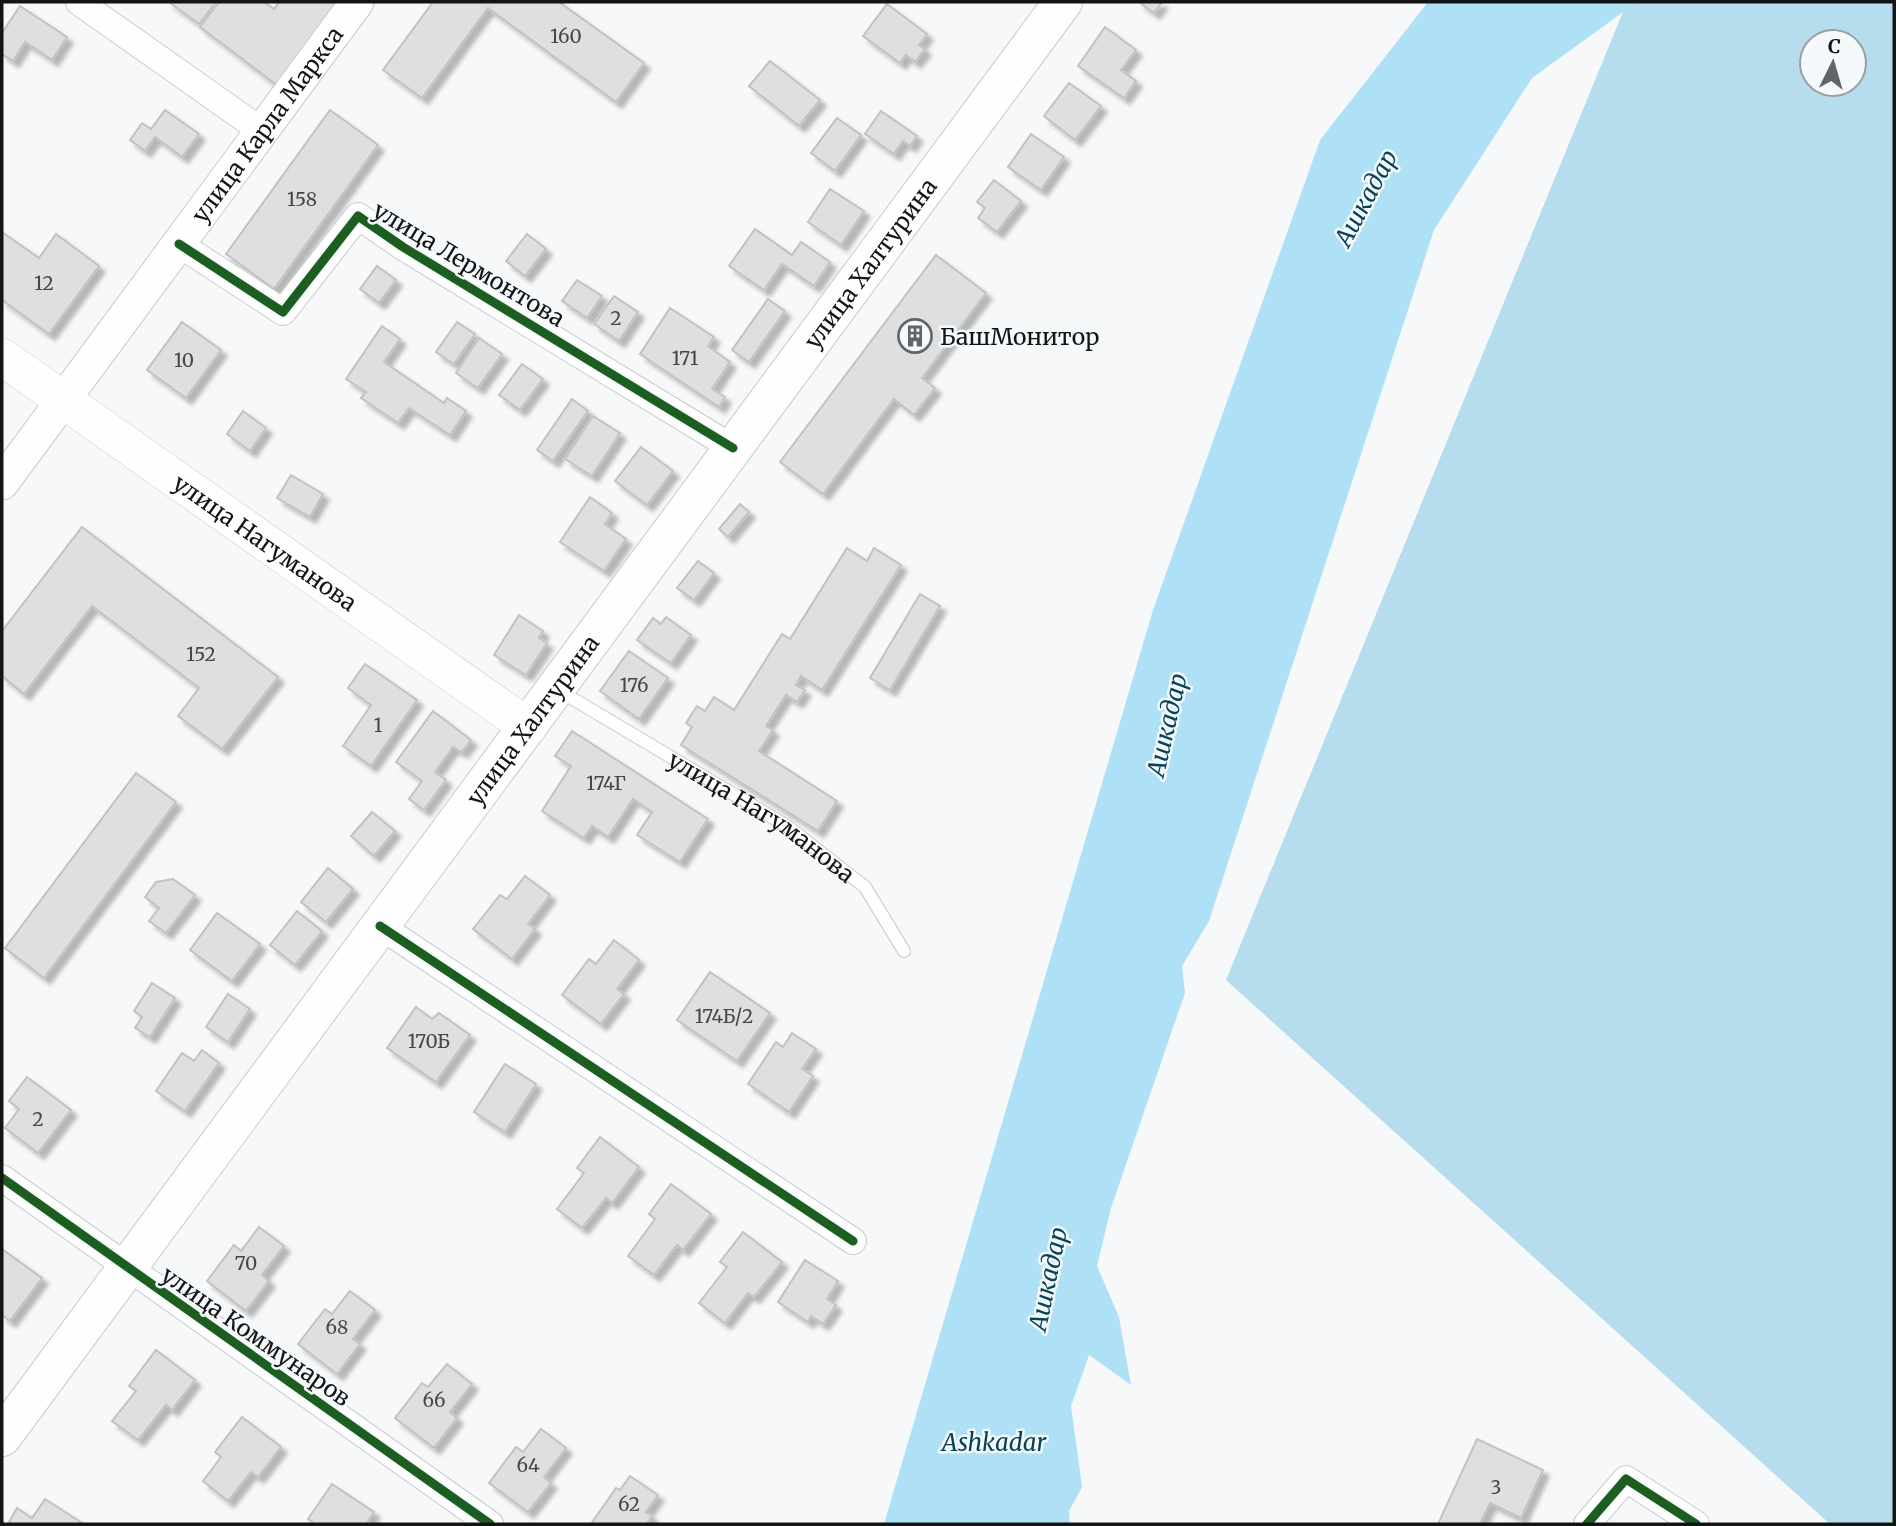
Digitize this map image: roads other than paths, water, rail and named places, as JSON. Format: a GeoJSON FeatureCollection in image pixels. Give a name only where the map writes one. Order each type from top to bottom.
{"type":"FeatureCollection","features":[{"type":"Feature","properties":{"kind":"main road","name":"улица Халтурина"},"geometry":{"type":"LineString","coordinates":[[2,1437],[1063,2]]}},
{"type":"Feature","properties":{"kind":"main road","name":"улица Нагуманова"},"geometry":{"type":"LineString","coordinates":[[2,357],[528,727]]}},
{"type":"Feature","properties":{"kind":"street"},"geometry":{"type":"LineString","coordinates":[[79,2],[262,131]]}},
{"type":"Feature","properties":{"kind":"street","name":"улица Карла Маркса"},"geometry":{"type":"LineString","coordinates":[[2,483],[357,2]]}},
{"type":"Feature","properties":{"kind":"street","name":"улица Лермонтова"},"geometry":{"type":"LineString","coordinates":[[179,244],[283,312],[358,216],[415,254],[733,448]]}},
{"type":"Feature","properties":{"kind":"street"},"geometry":{"type":"LineString","coordinates":[[380,926],[853,1241]]}},
{"type":"Feature","properties":{"kind":"street","name":"улица Коммунаров"},"geometry":{"type":"LineString","coordinates":[[2,1178],[490,1524]]}},
{"type":"Feature","properties":{"kind":"street"},"geometry":{"type":"LineString","coordinates":[[1587,1524],[1626,1479],[1696,1524]]}},
{"type":"Feature","properties":{"kind":"lane","name":"улица Нагуманова"},"geometry":{"type":"LineString","coordinates":[[555,689],[787,826],[865,887],[904,951]]}},
{"type":"Feature","properties":{"kind":"water","name":"Ashkadar"},"geometry":{"type":"Polygon","coordinates":[[[1428,2],[1637,2],[1532,78],[1434,230],[1209,921],[1182,966],[1185,993],[1111,1208],[1097,1266],[1119,1317],[1131,1385],[1089,1355],[1071,1406],[1082,1487],[1069,1511],[1070,1524],[884,1524],[1153,610],[1320,140],[1428,2]]]}},
{"type":"Feature","properties":{"kind":"place","name":"БашМонитор"},"geometry":{"type":"Point","coordinates":[915,336]}},
{"type":"Feature","properties":{"kind":"water label","name":"Ашкадар"},"geometry":{"type":"Point","coordinates":[1366,198]}},
{"type":"Feature","properties":{"kind":"water label","name":"Ашкадар"},"geometry":{"type":"Point","coordinates":[1167,725]}},
{"type":"Feature","properties":{"kind":"water label","name":"Ашкадар"},"geometry":{"type":"Point","coordinates":[1048,1279]}}]}
